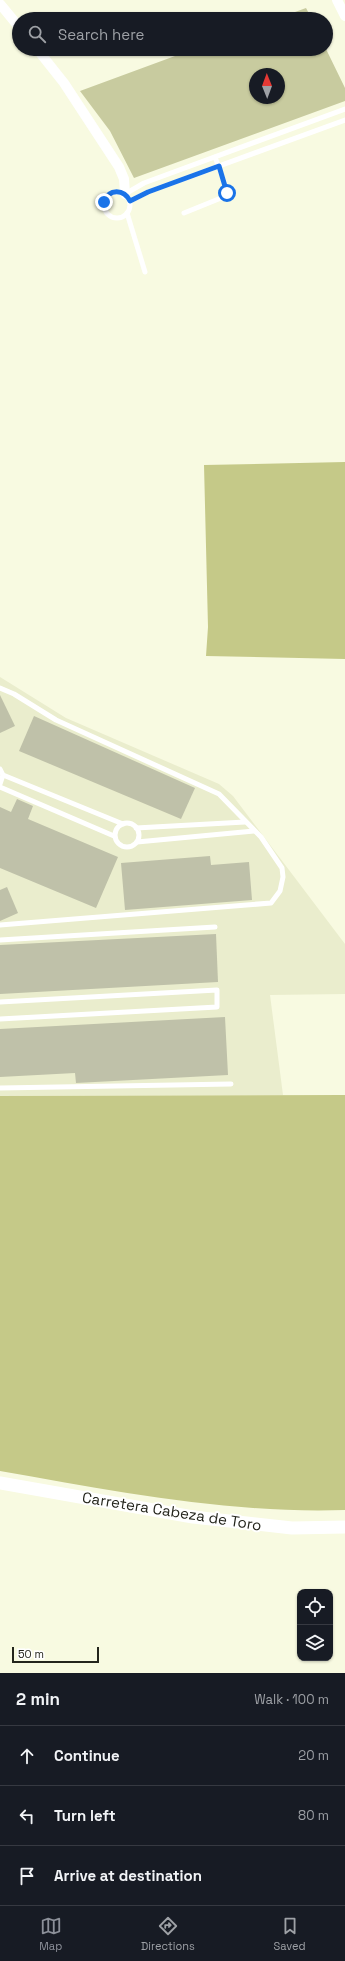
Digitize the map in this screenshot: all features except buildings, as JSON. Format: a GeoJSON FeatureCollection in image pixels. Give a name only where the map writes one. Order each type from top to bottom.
{"type":"FeatureCollection","features":[{"type":"Feature","properties":{"kind":"street"},"geometry":{"type":"LineString","coordinates":[[337,0],[345,16]]}},
{"type":"Feature","properties":{"kind":"street"},"geometry":{"type":"LineString","coordinates":[[0,4],[12,18]]}},
{"type":"Feature","properties":{"kind":"street"},"geometry":{"type":"LineString","coordinates":[[43,56],[64,83],[118,167],[124,179],[127,197]]}},
{"type":"Feature","properties":{"kind":"street","name":"Carretera Cabeza de Toro"},"geometry":{"type":"LineString","coordinates":[[0,1483],[193,1517],[292,1528],[345,1527]]}},
{"type":"Feature","properties":{"kind":"lane"},"geometry":{"type":"LineString","coordinates":[[127,197],[144,183],[345,109]]}},
{"type":"Feature","properties":{"kind":"lane"},"geometry":{"type":"LineString","coordinates":[[127,197],[130,210],[127,214],[115,218],[107,214],[103,206],[108,194],[116,191],[127,197],[148,192],[345,120]]}},
{"type":"Feature","properties":{"kind":"lane"},"geometry":{"type":"LineString","coordinates":[[184,213],[226,196],[228,190],[216,157]]}},
{"type":"Feature","properties":{"kind":"lane"},"geometry":{"type":"LineString","coordinates":[[127,214],[145,272]]}},
{"type":"Feature","properties":{"kind":"lane"},"geometry":{"type":"LineString","coordinates":[[0,688],[14,694],[56,720],[214,790],[261,837],[282,868],[283,877],[280,891],[271,903],[0,925]]}},
{"type":"Feature","properties":{"kind":"lane"},"geometry":{"type":"LineString","coordinates":[[0,769],[3,775],[123,824],[130,824],[136,828],[139,835],[137,842]]}},
{"type":"Feature","properties":{"kind":"lane"},"geometry":{"type":"LineString","coordinates":[[3,775],[0,786],[114,836]]}},
{"type":"Feature","properties":{"kind":"lane"},"geometry":{"type":"LineString","coordinates":[[136,828],[245,822]]}},
{"type":"Feature","properties":{"kind":"lane"},"geometry":{"type":"LineString","coordinates":[[123,824],[116,828],[114,836],[117,843],[124,847],[131,846],[137,842],[254,831]]}},
{"type":"Feature","properties":{"kind":"lane"},"geometry":{"type":"LineString","coordinates":[[0,940],[216,927]]}},
{"type":"Feature","properties":{"kind":"lane"},"geometry":{"type":"LineString","coordinates":[[0,1002],[217,990],[217,1007],[0,1019]]}},
{"type":"Feature","properties":{"kind":"lane"},"geometry":{"type":"LineString","coordinates":[[0,1088],[231,1084]]}},
{"type":"Feature","properties":{"kind":"shaded area"},"geometry":{"type":"Polygon","coordinates":[[[306,8],[308,12],[295,12],[306,8]]]}},
{"type":"Feature","properties":{"kind":"shaded area"},"geometry":{"type":"Polygon","coordinates":[[[175,56],[329,56],[345,88],[345,101],[134,178],[110,131],[80,91],[175,56]]]}},
{"type":"Feature","properties":{"kind":"shaded area"},"geometry":{"type":"Polygon","coordinates":[[[0,677],[66,718],[219,784],[233,796],[345,944],[345,994],[270,995],[283,1095],[0,1096],[0,677]]]}},
{"type":"Feature","properties":{"kind":"green space"},"geometry":{"type":"Polygon","coordinates":[[[345,462],[345,659],[206,656],[208,627],[204,465],[345,462]]]}},
{"type":"Feature","properties":{"kind":"green space"},"geometry":{"type":"Polygon","coordinates":[[[345,1095],[345,1510],[302,1510],[215,1505],[172,1500],[0,1471],[0,1096],[345,1095]]]}},
{"type":"Feature","properties":{"kind":"route"},"geometry":{"type":"LineString","coordinates":[[104,202],[108,194],[112,192],[116,191],[125,194],[130,201],[148,192],[219,166],[228,190],[227,193]]}}]}
